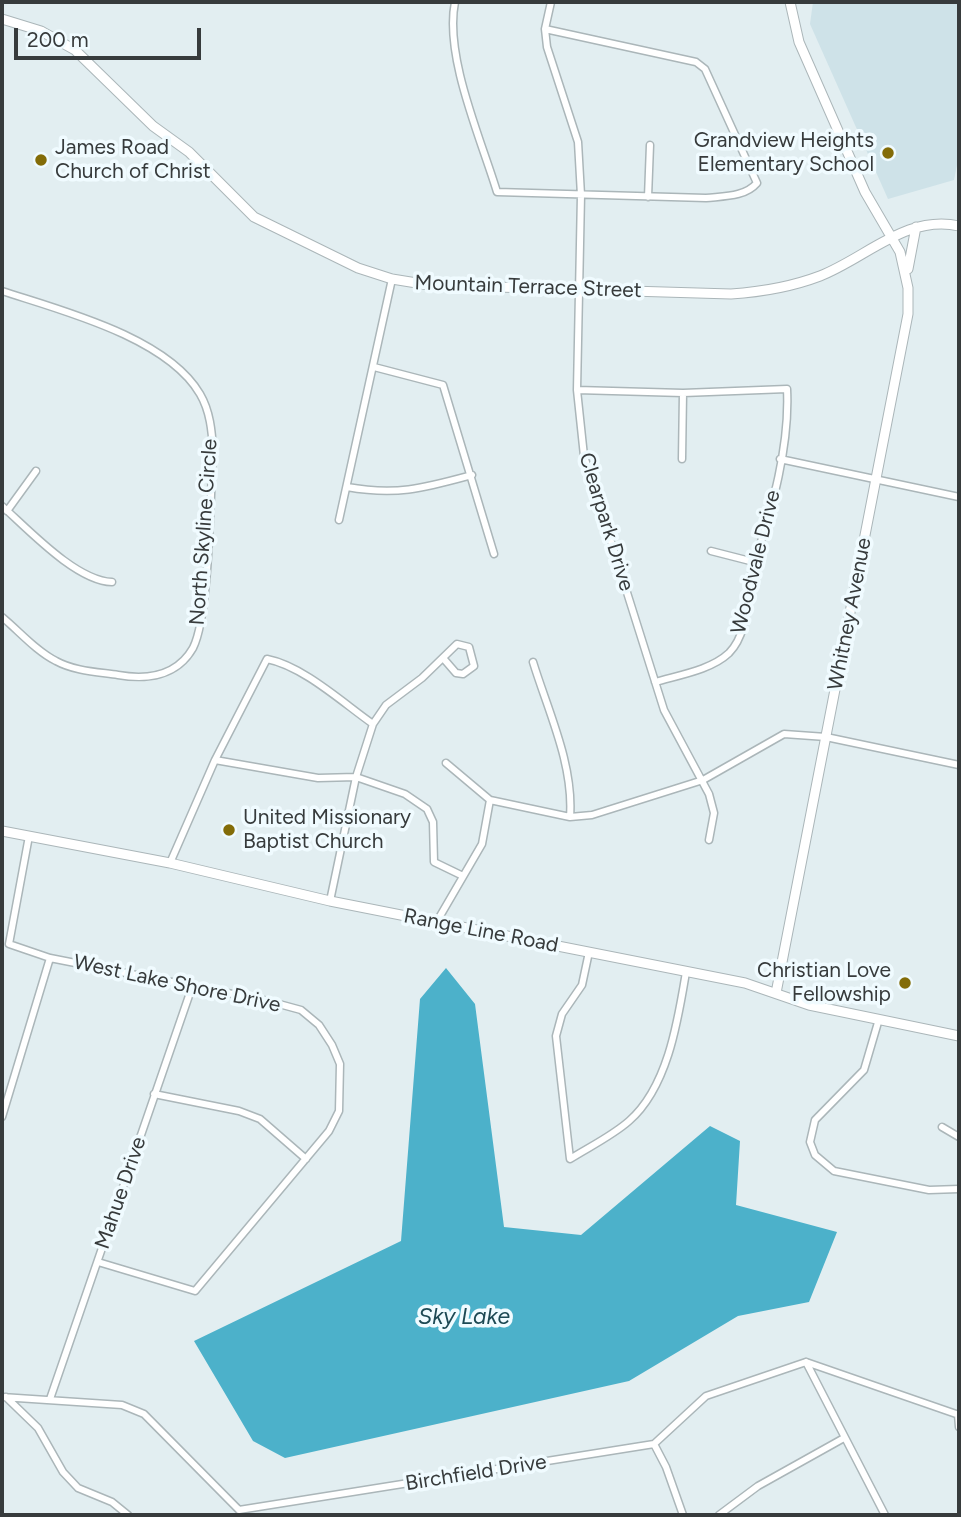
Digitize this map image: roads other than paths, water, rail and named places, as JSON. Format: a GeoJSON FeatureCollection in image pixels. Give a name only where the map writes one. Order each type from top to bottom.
{"type":"FeatureCollection","features":[{"type":"Feature","properties":{"kind":"main road","name":"Whitney Avenue"},"geometry":{"type":"LineString","coordinates":[[776,992],[908,314],[907,281],[893,237],[865,192],[804,53],[791,15],[790,2]]}},
{"type":"Feature","properties":{"kind":"main road","name":"Mountain Terrace Street"},"geometry":{"type":"LineString","coordinates":[[2,19],[50,35],[75,50],[153,125],[189,152],[254,217],[358,268],[392,279],[429,285],[579,290],[731,294],[766,291],[821,275],[916,227],[940,223],[959,226]]}},
{"type":"Feature","properties":{"kind":"main road"},"geometry":{"type":"LineString","coordinates":[[907,281],[910,249],[916,227]]}},
{"type":"Feature","properties":{"kind":"main road","name":"Range Line Road"},"geometry":{"type":"LineString","coordinates":[[2,831],[170,863],[436,923],[687,972],[776,992],[809,1005],[959,1035]]}},
{"type":"Feature","properties":{"kind":"street"},"geometry":{"type":"LineString","coordinates":[[455,2],[452,31],[458,66],[497,192],[706,198],[735,195],[751,190],[757,183],[705,69],[696,62],[545,29]]}},
{"type":"Feature","properties":{"kind":"street","name":"Clearpark Drive"},"geometry":{"type":"LineString","coordinates":[[551,2],[545,29],[547,47],[578,142],[581,195],[577,390],[584,456],[664,710],[703,780],[714,813],[709,840]]}},
{"type":"Feature","properties":{"kind":"street"},"geometry":{"type":"LineString","coordinates":[[648,197],[650,145]]}},
{"type":"Feature","properties":{"kind":"street"},"geometry":{"type":"LineString","coordinates":[[339,520],[392,279]]}},
{"type":"Feature","properties":{"kind":"street","name":"North Skyline Circle"},"geometry":{"type":"LineString","coordinates":[[2,291],[109,327],[164,359],[185,375],[200,394],[211,423],[213,451],[201,620],[192,648],[177,665],[162,675],[139,678],[77,668],[55,661],[2,617]]}},
{"type":"Feature","properties":{"kind":"street"},"geometry":{"type":"LineString","coordinates":[[374,367],[443,385],[494,555]]}},
{"type":"Feature","properties":{"kind":"street","name":"Woodvale Drive"},"geometry":{"type":"LineString","coordinates":[[655,682],[716,663],[730,652],[740,638],[754,562],[762,544],[788,413],[787,389],[683,393]]}},
{"type":"Feature","properties":{"kind":"street"},"geometry":{"type":"LineString","coordinates":[[577,390],[683,393],[682,459]]}},
{"type":"Feature","properties":{"kind":"street"},"geometry":{"type":"LineString","coordinates":[[780,459],[959,497]]}},
{"type":"Feature","properties":{"kind":"street"},"geometry":{"type":"LineString","coordinates":[[36,471],[4,508],[78,571],[97,582],[111,582]]}},
{"type":"Feature","properties":{"kind":"street"},"geometry":{"type":"LineString","coordinates":[[347,487],[377,492],[407,492],[472,475]]}},
{"type":"Feature","properties":{"kind":"street"},"geometry":{"type":"LineString","coordinates":[[711,551],[754,562]]}},
{"type":"Feature","properties":{"kind":"street"},"geometry":{"type":"LineString","coordinates":[[330,901],[356,777],[373,724],[386,705],[457,644],[465,643],[474,660],[474,666],[463,674],[456,673],[443,658]]}},
{"type":"Feature","properties":{"kind":"street"},"geometry":{"type":"LineString","coordinates":[[170,863],[215,760],[267,659],[286,664],[303,674],[373,724]]}},
{"type":"Feature","properties":{"kind":"street"},"geometry":{"type":"LineString","coordinates":[[533,662],[567,773],[571,795],[570,817]]}},
{"type":"Feature","properties":{"kind":"street"},"geometry":{"type":"LineString","coordinates":[[446,763],[472,787],[484,792],[490,800],[570,817],[592,815],[703,780],[784,734],[826,737],[959,765]]}},
{"type":"Feature","properties":{"kind":"street"},"geometry":{"type":"LineString","coordinates":[[215,760],[318,778],[356,777],[405,794],[427,809],[433,822],[434,862],[463,876]]}},
{"type":"Feature","properties":{"kind":"street"},"geometry":{"type":"LineString","coordinates":[[436,923],[482,844],[490,800]]}},
{"type":"Feature","properties":{"kind":"street","name":"West Lake Shore Drive"},"geometry":{"type":"LineString","coordinates":[[29,836],[9,944],[50,958],[301,1010],[319,1025],[340,1064],[339,1111],[329,1130],[306,1159]]}},
{"type":"Feature","properties":{"kind":"street"},"geometry":{"type":"LineString","coordinates":[[589,952],[582,985],[575,999],[562,1013],[556,1036],[570,1159],[628,1121],[644,1105],[667,1054],[687,972]]}},
{"type":"Feature","properties":{"kind":"street"},"geometry":{"type":"LineString","coordinates":[[2,1117],[50,958]]}},
{"type":"Feature","properties":{"kind":"street","name":"Mahue Drive"},"geometry":{"type":"LineString","coordinates":[[50,1399],[192,987]]}},
{"type":"Feature","properties":{"kind":"street"},"geometry":{"type":"LineString","coordinates":[[879,1019],[864,1070],[815,1120],[810,1142],[815,1155],[834,1171],[929,1190],[959,1189]]}},
{"type":"Feature","properties":{"kind":"street"},"geometry":{"type":"LineString","coordinates":[[98,1262],[195,1291],[306,1159],[260,1119],[239,1111],[154,1094]]}},
{"type":"Feature","properties":{"kind":"street"},"geometry":{"type":"LineString","coordinates":[[942,1127],[959,1137]]}},
{"type":"Feature","properties":{"kind":"street"},"geometry":{"type":"LineString","coordinates":[[806,1363],[885,1515]]}},
{"type":"Feature","properties":{"kind":"street"},"geometry":{"type":"LineString","coordinates":[[683,1515],[666,1467],[654,1444],[706,1396],[806,1363],[958,1414],[959,1427]]}},
{"type":"Feature","properties":{"kind":"street"},"geometry":{"type":"LineString","coordinates":[[4,1397],[38,1427],[63,1472],[78,1488],[112,1502],[128,1515]]}},
{"type":"Feature","properties":{"kind":"street","name":"Birchfield Drive"},"geometry":{"type":"LineString","coordinates":[[4,1397],[122,1405],[144,1414],[237,1513],[654,1444]]}},
{"type":"Feature","properties":{"kind":"street"},"geometry":{"type":"LineString","coordinates":[[719,1515],[758,1486],[844,1438]]}},
{"type":"Feature","properties":{"kind":"water","name":"Sky Lake"},"geometry":{"type":"Polygon","coordinates":[[[446,968],[475,1004],[504,1227],[581,1235],[710,1126],[740,1141],[736,1205],[837,1232],[809,1302],[738,1316],[629,1381],[285,1458],[253,1441],[194,1341],[401,1241],[420,999],[446,968]]]}},
{"type":"Feature","properties":{"kind":"place","name":"Grandview Heights Elementary School"},"geometry":{"type":"Point","coordinates":[888,153]}},
{"type":"Feature","properties":{"kind":"place","name":"James Road Church of Christ"},"geometry":{"type":"Point","coordinates":[41,160]}},
{"type":"Feature","properties":{"kind":"place","name":"United Missionary Baptist Church"},"geometry":{"type":"Point","coordinates":[229,830]}},
{"type":"Feature","properties":{"kind":"place","name":"Christian Love Fellowship"},"geometry":{"type":"Point","coordinates":[905,983]}}]}
